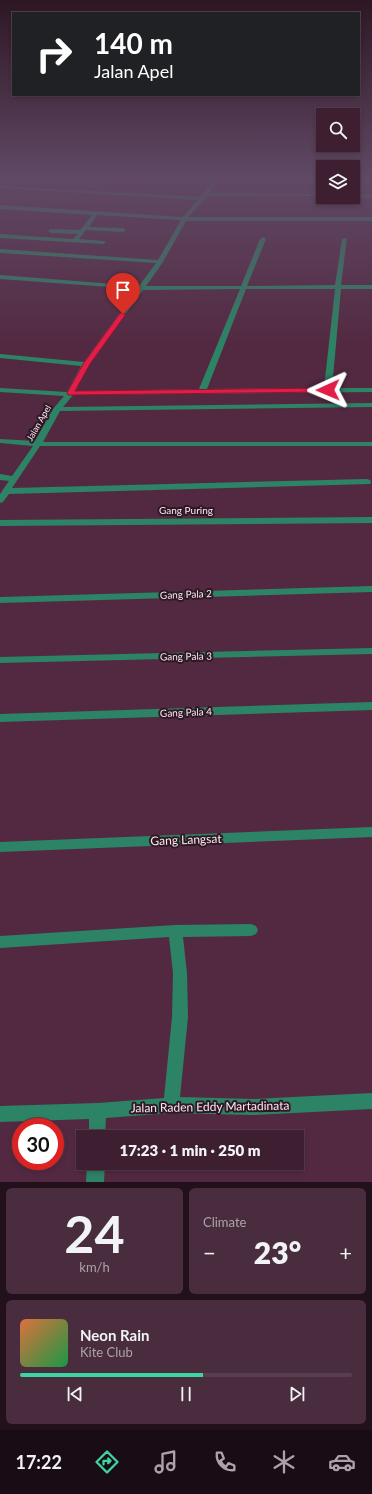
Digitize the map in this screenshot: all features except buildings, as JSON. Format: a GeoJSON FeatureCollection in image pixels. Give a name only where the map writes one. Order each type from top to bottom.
{"type":"FeatureCollection","features":[{"type":"Feature","properties":{"kind":"street"},"geometry":{"type":"LineString","coordinates":[[75,241],[81,233]]}},
{"type":"Feature","properties":{"kind":"street","name":"Jalan Apel"},"geometry":{"type":"LineString","coordinates":[[0,500],[8,491],[38,444],[57,409],[70,394],[86,364],[160,262],[176,233]]}},
{"type":"Feature","properties":{"kind":"street"},"geometry":{"type":"LineString","coordinates":[[0,236],[103,242]]}},
{"type":"Feature","properties":{"kind":"street"},"geometry":{"type":"LineString","coordinates":[[202,392],[243,287],[264,239]]}},
{"type":"Feature","properties":{"kind":"street"},"geometry":{"type":"LineString","coordinates":[[328,390],[338,287],[345,239]]}},
{"type":"Feature","properties":{"kind":"street"},"geometry":{"type":"LineString","coordinates":[[0,251],[160,262]]}},
{"type":"Feature","properties":{"kind":"street"},"geometry":{"type":"LineString","coordinates":[[0,277],[142,288],[372,286]]}},
{"type":"Feature","properties":{"kind":"street"},"geometry":{"type":"LineString","coordinates":[[0,356],[86,364]]}},
{"type":"Feature","properties":{"kind":"street"},"geometry":{"type":"LineString","coordinates":[[0,390],[70,394],[372,390]]}},
{"type":"Feature","properties":{"kind":"street"},"geometry":{"type":"LineString","coordinates":[[57,409],[372,405]]}},
{"type":"Feature","properties":{"kind":"street"},"geometry":{"type":"LineString","coordinates":[[0,441],[38,444],[372,444]]}},
{"type":"Feature","properties":{"kind":"street"},"geometry":{"type":"LineString","coordinates":[[0,477],[15,479]]}},
{"type":"Feature","properties":{"kind":"street"},"geometry":{"type":"LineString","coordinates":[[8,491],[367,482]]}},
{"type":"Feature","properties":{"kind":"street","name":"Gang Puring"},"geometry":{"type":"LineString","coordinates":[[0,523],[372,520]]}},
{"type":"Feature","properties":{"kind":"street","name":"Gang Pala 2"},"geometry":{"type":"LineString","coordinates":[[0,600],[372,589]]}},
{"type":"Feature","properties":{"kind":"street","name":"Gang Pala 3"},"geometry":{"type":"LineString","coordinates":[[0,660],[372,651]]}},
{"type":"Feature","properties":{"kind":"street","name":"Gang Pala 4"},"geometry":{"type":"LineString","coordinates":[[0,718],[372,706]]}},
{"type":"Feature","properties":{"kind":"street","name":"Gang Langsat"},"geometry":{"type":"LineString","coordinates":[[0,847],[372,832]]}},
{"type":"Feature","properties":{"kind":"street"},"geometry":{"type":"LineString","coordinates":[[0,942],[175,931],[251,930]]}},
{"type":"Feature","properties":{"kind":"street"},"geometry":{"type":"LineString","coordinates":[[171,1106],[180,1017],[180,972],[175,931]]}},
{"type":"Feature","properties":{"kind":"street","name":"Jalan Raden Eddy Martadinata"},"geometry":{"type":"LineString","coordinates":[[0,1114],[98,1111],[171,1106],[254,1107],[372,1101]]}},
{"type":"Feature","properties":{"kind":"street"},"geometry":{"type":"LineString","coordinates":[[97,1130],[98,1111]]}},
{"type":"Feature","properties":{"kind":"street"},"geometry":{"type":"LineString","coordinates":[[95,1182],[96,1170]]}},
{"type":"Feature","properties":{"kind":"route"},"geometry":{"type":"LineString","coordinates":[[123,314],[86,364],[70,393],[328,390]]}}]}
